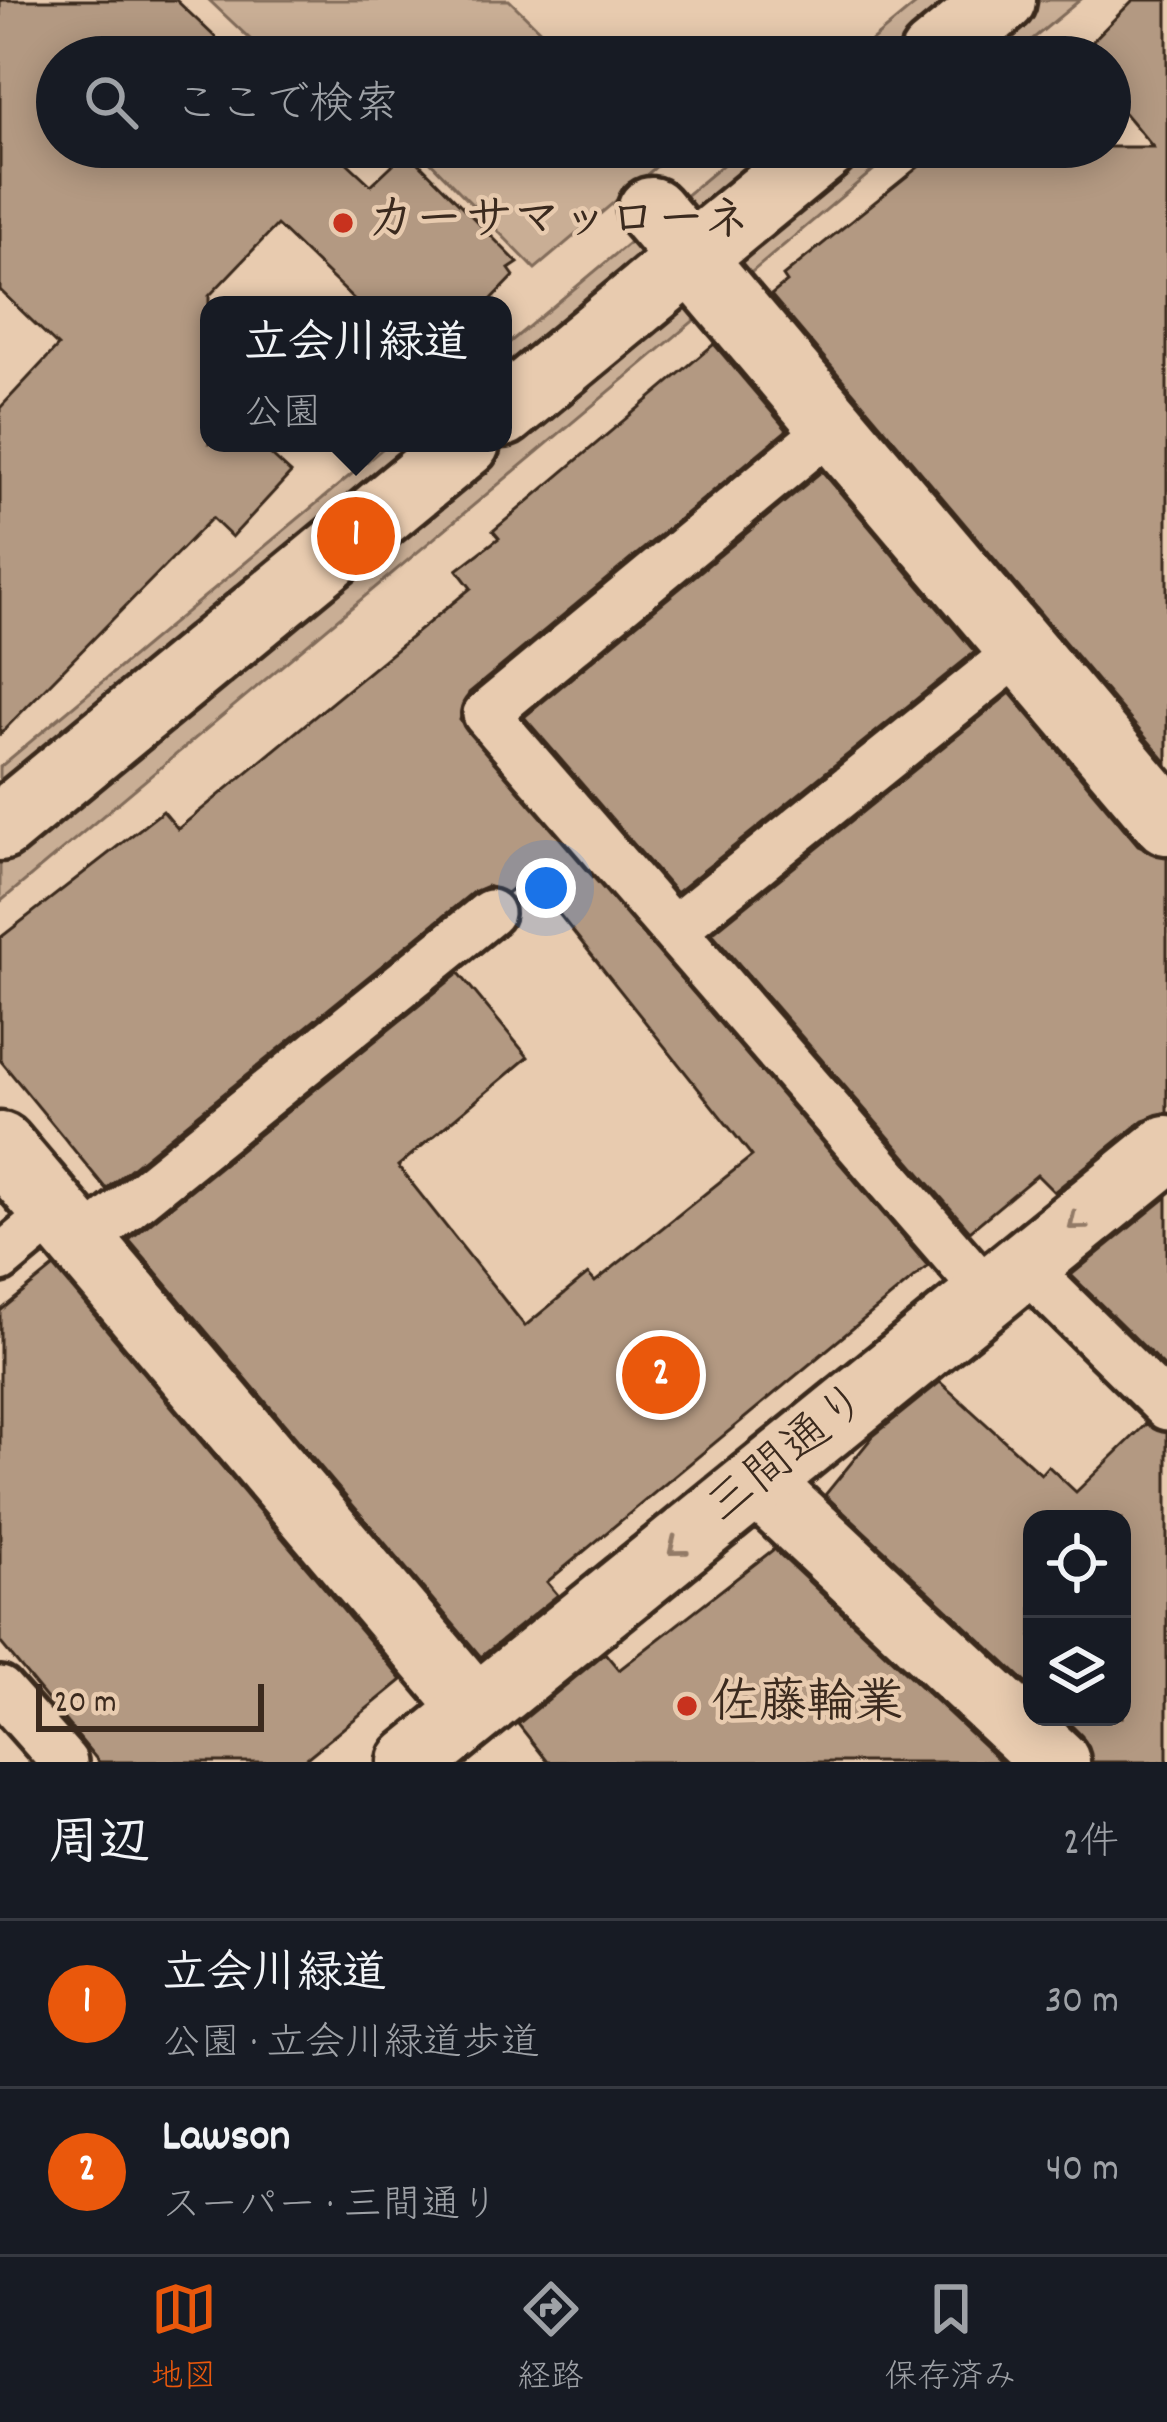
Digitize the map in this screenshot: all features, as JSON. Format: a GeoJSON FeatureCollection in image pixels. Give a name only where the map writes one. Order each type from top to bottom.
{"type":"FeatureCollection","features":[{"type":"Feature","properties":{"kind":"street"},"geometry":{"type":"LineString","coordinates":[[958,36],[1002,0]]}},
{"type":"Feature","properties":{"kind":"street"},"geometry":{"type":"LineString","coordinates":[[512,403],[672,234],[788,168]]}},
{"type":"Feature","properties":{"kind":"street"},"geometry":{"type":"LineString","coordinates":[[672,234],[1167,821]]}},
{"type":"Feature","properties":{"kind":"street"},"geometry":{"type":"LineString","coordinates":[[0,827],[455,452]]}},
{"type":"Feature","properties":{"kind":"street"},"geometry":{"type":"LineString","coordinates":[[0,1146],[476,1709]]}},
{"type":"Feature","properties":{"kind":"street","name":"三間通り"},"geometry":{"type":"LineString","coordinates":[[412,1762],[1167,1149]]}},
{"type":"Feature","properties":{"kind":"street"},"geometry":{"type":"LineString","coordinates":[[758,1482],[1056,1762]]}},
{"type":"Feature","properties":{"kind":"lane"},"geometry":{"type":"LineString","coordinates":[[835,425],[486,714],[673,931],[1007,1280],[1167,1408]]}},
{"type":"Feature","properties":{"kind":"lane"},"geometry":{"type":"LineString","coordinates":[[673,931],[1022,649]]}},
{"type":"Feature","properties":{"kind":"lane"},"geometry":{"type":"LineString","coordinates":[[0,1258],[68,1229],[490,913]]}},
{"type":"Feature","properties":{"kind":"lane"},"geometry":{"type":"LineString","coordinates":[[0,1690],[64,1762]]}},
{"type":"Feature","properties":{"kind":"shaded area"},"geometry":{"type":"Polygon","coordinates":[[[209,0],[509,0],[546,36],[247,36],[209,0]]]}},
{"type":"Feature","properties":{"kind":"shaded area"},"geometry":{"type":"Polygon","coordinates":[[[921,0],[1080,0],[1036,36],[877,36],[921,0]]]}},
{"type":"Feature","properties":{"kind":"shaded area"},"geometry":{"type":"Polygon","coordinates":[[[436,168],[655,168],[535,269],[436,168]]]}},
{"type":"Feature","properties":{"kind":"shaded area"},"geometry":{"type":"Polygon","coordinates":[[[719,168],[876,168],[0,902],[0,767],[378,452],[512,452],[512,340],[719,168]]]}},
{"type":"Feature","properties":{"kind":"building"},"geometry":{"type":"Polygon","coordinates":[[[0,0],[176,0],[214,36],[36,36],[36,168],[353,168],[371,185],[389,168],[424,168],[518,263],[509,269],[514,276],[495,296],[351,296],[277,225],[209,296],[200,296],[200,452],[268,452],[291,473],[232,537],[212,518],[0,734],[0,408],[58,346],[0,290],[0,0]]]}},
{"type":"Feature","properties":{"kind":"building"},"geometry":{"type":"Polygon","coordinates":[[[1133,0],[1167,0],[1167,763],[771,295],[787,282],[783,276],[917,168],[1131,168],[1131,147],[1153,147],[1131,121],[1131,36],[1098,36],[1133,0]]]}},
{"type":"Feature","properties":{"kind":"building"},"geometry":{"type":"Polygon","coordinates":[[[714,344],[787,430],[469,693],[460,720],[928,1266],[547,1582],[558,1595],[481,1657],[129,1240],[459,973],[528,1057],[398,1166],[525,1326],[588,1274],[595,1282],[752,1156],[528,875],[507,893],[487,886],[473,892],[106,1189],[0,1060],[0,938],[163,811],[178,829],[471,588],[457,570],[499,538],[493,531],[714,344]]]}},
{"type":"Feature","properties":{"kind":"building"},"geometry":{"type":"Polygon","coordinates":[[[822,471],[975,652],[676,893],[524,717],[822,471]]]}},
{"type":"Feature","properties":{"kind":"building"},"geometry":{"type":"Polygon","coordinates":[[[1010,693],[1138,845],[1167,857],[1167,1112],[1143,1120],[1054,1192],[1037,1175],[970,1231],[712,933],[1010,693]]]}},
{"type":"Feature","properties":{"kind":"building"},"geometry":{"type":"Polygon","coordinates":[[[1167,1197],[1167,1369],[1071,1275],[1167,1197]]]}},
{"type":"Feature","properties":{"kind":"building"},"geometry":{"type":"Polygon","coordinates":[[[54,1267],[402,1680],[302,1762],[99,1762],[0,1642],[0,1311],[54,1267]]]}},
{"type":"Feature","properties":{"kind":"building"},"geometry":{"type":"Polygon","coordinates":[[[940,1382],[1041,1474],[1048,1466],[1076,1492],[1146,1424],[1167,1433],[1167,1762],[1092,1762],[1082,1736],[1072,1726],[1131,1726],[1131,1510],[1023,1510],[1023,1680],[825,1495],[873,1436],[940,1382]]]}},
{"type":"Feature","properties":{"kind":"building"},"geometry":{"type":"Polygon","coordinates":[[[774,1549],[1001,1762],[548,1762],[518,1724],[605,1653],[619,1670],[774,1549]]]}},
{"type":"Feature","properties":{"kind":"place","name":"カーサマッローネ"},"geometry":{"type":"Point","coordinates":[343,223]}},
{"type":"Feature","properties":{"kind":"place","name":"立会川緑道"},"geometry":{"type":"Point","coordinates":[356,536]}},
{"type":"Feature","properties":{"kind":"place","name":"Lawson"},"geometry":{"type":"Point","coordinates":[661,1375]}},
{"type":"Feature","properties":{"kind":"place","name":"佐藤輪業"},"geometry":{"type":"Point","coordinates":[687,1706]}}]}
